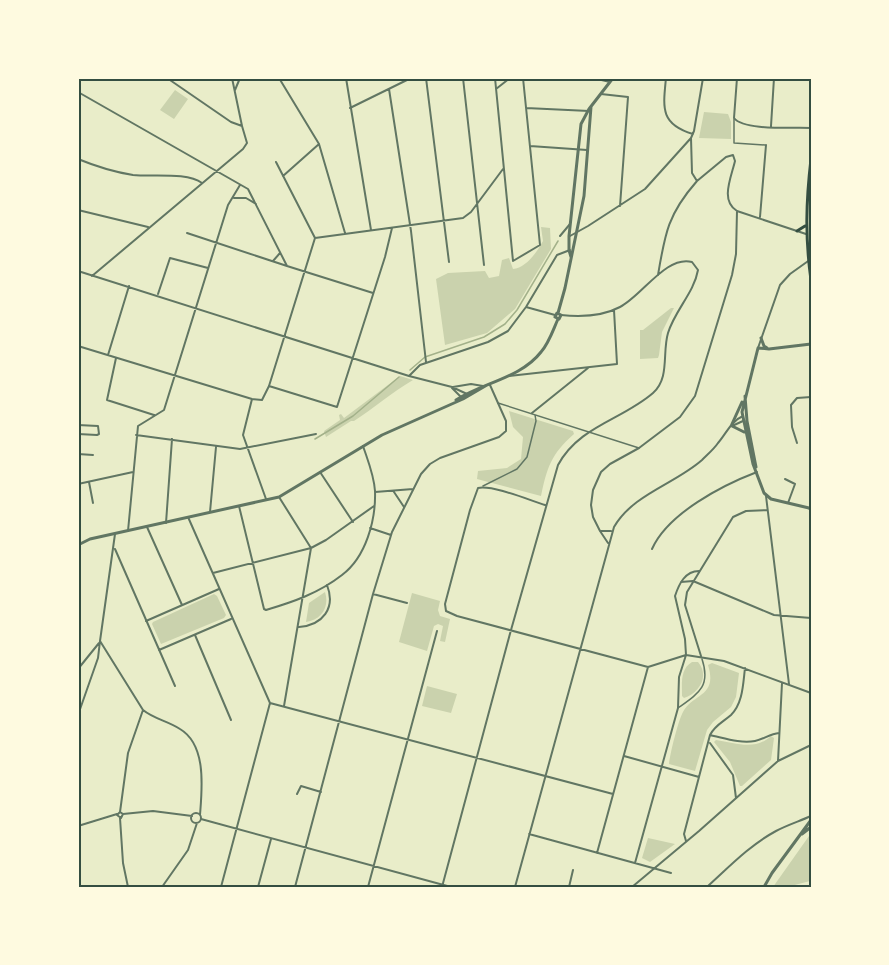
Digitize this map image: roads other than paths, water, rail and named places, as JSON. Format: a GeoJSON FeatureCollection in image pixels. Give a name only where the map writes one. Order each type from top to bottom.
{"type":"FeatureCollection","features":[{"type":"Feature","properties":{"kind":"main road"},"geometry":{"type":"LineString","coordinates":[[811,159],[806,210],[811,280]]}},
{"type":"Feature","properties":{"kind":"main road"},"geometry":{"type":"LineString","coordinates":[[797,231],[806,225]]}},
{"type":"Feature","properties":{"kind":"street"},"geometry":{"type":"LineString","coordinates":[[167,78],[231,122],[242,126]]}},
{"type":"Feature","properties":{"kind":"street"},"geometry":{"type":"LineString","coordinates":[[92,276],[243,149],[247,143],[232,78]]}},
{"type":"Feature","properties":{"kind":"street"},"geometry":{"type":"LineString","coordinates":[[235,90],[240,78]]}},
{"type":"Feature","properties":{"kind":"street"},"geometry":{"type":"LineString","coordinates":[[279,78],[319,144],[345,233]]}},
{"type":"Feature","properties":{"kind":"street"},"geometry":{"type":"LineString","coordinates":[[346,78],[371,230]]}},
{"type":"Feature","properties":{"kind":"street"},"geometry":{"type":"LineString","coordinates":[[350,108],[411,78]]}},
{"type":"Feature","properties":{"kind":"street"},"geometry":{"type":"LineString","coordinates":[[426,78],[449,262]]}},
{"type":"Feature","properties":{"kind":"street"},"geometry":{"type":"LineString","coordinates":[[463,78],[484,265]]}},
{"type":"Feature","properties":{"kind":"street"},"geometry":{"type":"LineString","coordinates":[[495,78],[512,260],[540,245],[523,78]]}},
{"type":"Feature","properties":{"kind":"street"},"geometry":{"type":"LineString","coordinates":[[496,88],[510,78]]}},
{"type":"Feature","properties":{"kind":"street"},"geometry":{"type":"LineString","coordinates":[[592,78],[610,82]]}},
{"type":"Feature","properties":{"kind":"street"},"geometry":{"type":"LineString","coordinates":[[571,250],[569,236],[581,124],[613,78]]}},
{"type":"Feature","properties":{"kind":"street"},"geometry":{"type":"LineString","coordinates":[[666,78],[664,101],[667,117],[676,128],[692,136]]}},
{"type":"Feature","properties":{"kind":"street"},"geometry":{"type":"LineString","coordinates":[[697,181],[692,173],[692,136],[703,78]]}},
{"type":"Feature","properties":{"kind":"street"},"geometry":{"type":"LineString","coordinates":[[737,78],[734,143],[766,145],[760,219]]}},
{"type":"Feature","properties":{"kind":"street"},"geometry":{"type":"LineString","coordinates":[[771,126],[774,78]]}},
{"type":"Feature","properties":{"kind":"street"},"geometry":{"type":"LineString","coordinates":[[389,89],[410,225],[425,361]]}},
{"type":"Feature","properties":{"kind":"street"},"geometry":{"type":"LineString","coordinates":[[78,92],[252,193],[287,267]]}},
{"type":"Feature","properties":{"kind":"street"},"geometry":{"type":"LineString","coordinates":[[601,94],[628,97],[620,206]]}},
{"type":"Feature","properties":{"kind":"street"},"geometry":{"type":"LineString","coordinates":[[526,108],[590,110]]}},
{"type":"Feature","properties":{"kind":"street"},"geometry":{"type":"LineString","coordinates":[[78,544],[90,539],[279,497],[382,435],[532,362],[550,339],[565,288],[571,250],[584,196],[590,110]]}},
{"type":"Feature","properties":{"kind":"street"},"geometry":{"type":"LineString","coordinates":[[734,118],[737,123],[748,126],[811,128]]}},
{"type":"Feature","properties":{"kind":"street"},"geometry":{"type":"LineString","coordinates":[[569,236],[620,206],[650,184],[692,136]]}},
{"type":"Feature","properties":{"kind":"street"},"geometry":{"type":"LineString","coordinates":[[283,176],[319,144]]}},
{"type":"Feature","properties":{"kind":"street"},"geometry":{"type":"LineString","coordinates":[[530,146],[587,150]]}},
{"type":"Feature","properties":{"kind":"street"},"geometry":{"type":"LineString","coordinates":[[658,275],[668,224],[685,195],[697,181],[726,157],[733,155],[735,161],[727,199],[729,206],[737,211],[806,234]]}},
{"type":"Feature","properties":{"kind":"street"},"geometry":{"type":"LineString","coordinates":[[78,159],[123,173],[159,177],[189,176],[202,183]]}},
{"type":"Feature","properties":{"kind":"street"},"geometry":{"type":"LineString","coordinates":[[78,346],[252,399],[264,399],[315,238],[276,162]]}},
{"type":"Feature","properties":{"kind":"street"},"geometry":{"type":"LineString","coordinates":[[315,238],[463,218],[504,169]]}},
{"type":"Feature","properties":{"kind":"street"},"geometry":{"type":"LineString","coordinates":[[128,531],[136,435],[141,423],[164,410],[228,205],[240,185]]}},
{"type":"Feature","properties":{"kind":"street"},"geometry":{"type":"LineString","coordinates":[[232,198],[246,198],[256,204]]}},
{"type":"Feature","properties":{"kind":"street"},"geometry":{"type":"LineString","coordinates":[[806,210],[811,207]]}},
{"type":"Feature","properties":{"kind":"street"},"geometry":{"type":"LineString","coordinates":[[78,210],[148,228]]}},
{"type":"Feature","properties":{"kind":"street"},"geometry":{"type":"LineString","coordinates":[[608,543],[593,517],[591,505],[597,479],[610,464],[639,448],[680,417],[695,396],[732,275],[736,254],[737,211]]}},
{"type":"Feature","properties":{"kind":"street"},"geometry":{"type":"LineString","coordinates":[[571,222],[583,229]]}},
{"type":"Feature","properties":{"kind":"street"},"geometry":{"type":"LineString","coordinates":[[560,236],[571,222]]}},
{"type":"Feature","properties":{"kind":"street"},"geometry":{"type":"LineString","coordinates":[[269,387],[337,407],[385,257],[392,228]]}},
{"type":"Feature","properties":{"kind":"street"},"geometry":{"type":"LineString","coordinates":[[187,232],[287,267],[373,293]]}},
{"type":"Feature","properties":{"kind":"street"},"geometry":{"type":"LineString","coordinates":[[409,376],[417,366],[425,361],[460,352],[500,337],[515,323],[557,255],[571,250]]}},
{"type":"Feature","properties":{"kind":"street"},"geometry":{"type":"LineString","coordinates":[[273,261],[280,253]]}},
{"type":"Feature","properties":{"kind":"street"},"geometry":{"type":"LineString","coordinates":[[158,296],[170,258],[208,268]]}},
{"type":"Feature","properties":{"kind":"street"},"geometry":{"type":"LineString","coordinates":[[515,887],[608,543],[616,522],[628,508],[700,462],[731,426],[745,395],[761,338],[780,285],[790,274],[810,260]]}},
{"type":"Feature","properties":{"kind":"street"},"geometry":{"type":"LineString","coordinates":[[442,886],[555,472],[572,444],[588,431],[646,398],[660,386],[668,332],[698,270],[692,262],[684,261],[670,267],[634,298],[614,310],[595,315],[558,316],[526,307]]}},
{"type":"Feature","properties":{"kind":"street"},"geometry":{"type":"LineString","coordinates":[[78,271],[409,376],[451,387],[467,395]]}},
{"type":"Feature","properties":{"kind":"street"},"geometry":{"type":"LineString","coordinates":[[108,355],[129,286]]}},
{"type":"Feature","properties":{"kind":"street"},"geometry":{"type":"LineString","coordinates":[[506,376],[617,364],[614,310]]}},
{"type":"Feature","properties":{"kind":"street"},"geometry":{"type":"LineString","coordinates":[[761,338],[764,346],[769,349]]}},
{"type":"Feature","properties":{"kind":"street"},"geometry":{"type":"LineString","coordinates":[[758,348],[769,349],[811,344]]}},
{"type":"Feature","properties":{"kind":"street"},"geometry":{"type":"LineString","coordinates":[[755,357],[769,349]]}},
{"type":"Feature","properties":{"kind":"street"},"geometry":{"type":"LineString","coordinates":[[116,358],[107,400],[156,415]]}},
{"type":"Feature","properties":{"kind":"street"},"geometry":{"type":"LineString","coordinates":[[533,414],[589,368]]}},
{"type":"Feature","properties":{"kind":"street"},"geometry":{"type":"LineString","coordinates":[[295,887],[373,594],[391,535],[424,469],[434,461],[502,435],[506,431],[507,424],[497,402],[486,386],[471,384],[451,387]]}},
{"type":"Feature","properties":{"kind":"street"},"geometry":{"type":"LineString","coordinates":[[451,387],[462,398]]}},
{"type":"Feature","properties":{"kind":"street"},"geometry":{"type":"LineString","coordinates":[[745,395],[745,433],[753,464],[757,470]]}},
{"type":"Feature","properties":{"kind":"street"},"geometry":{"type":"LineString","coordinates":[[797,443],[792,427],[791,405],[797,399],[811,397]]}},
{"type":"Feature","properties":{"kind":"street"},"geometry":{"type":"LineString","coordinates":[[252,399],[243,435],[267,500]]}},
{"type":"Feature","properties":{"kind":"street"},"geometry":{"type":"LineString","coordinates":[[497,402],[639,448]]}},
{"type":"Feature","properties":{"kind":"street"},"geometry":{"type":"LineString","coordinates":[[533,414],[536,421],[527,457],[517,469],[477,490],[444,607],[446,611],[648,667],[686,655],[724,661],[811,693]]}},
{"type":"Feature","properties":{"kind":"street"},"geometry":{"type":"LineString","coordinates":[[731,426],[744,418]]}},
{"type":"Feature","properties":{"kind":"street"},"geometry":{"type":"LineString","coordinates":[[744,418],[766,496],[789,685]]}},
{"type":"Feature","properties":{"kind":"street"},"geometry":{"type":"LineString","coordinates":[[78,425],[98,426],[99,434],[78,434]]}},
{"type":"Feature","properties":{"kind":"street"},"geometry":{"type":"LineString","coordinates":[[731,426],[745,433]]}},
{"type":"Feature","properties":{"kind":"street"},"geometry":{"type":"LineString","coordinates":[[136,435],[240,449],[316,434]]}},
{"type":"Feature","properties":{"kind":"street"},"geometry":{"type":"LineString","coordinates":[[166,523],[172,439]]}},
{"type":"Feature","properties":{"kind":"street"},"geometry":{"type":"LineString","coordinates":[[239,506],[263,608],[266,610],[304,598],[342,575],[355,561],[370,528],[375,492],[371,468],[363,446]]}},
{"type":"Feature","properties":{"kind":"street"},"geometry":{"type":"LineString","coordinates":[[210,512],[216,447]]}},
{"type":"Feature","properties":{"kind":"street"},"geometry":{"type":"LineString","coordinates":[[78,454],[93,455]]}},
{"type":"Feature","properties":{"kind":"street"},"geometry":{"type":"LineString","coordinates":[[652,549],[663,532],[695,504],[725,485],[757,470]]}},
{"type":"Feature","properties":{"kind":"street"},"geometry":{"type":"LineString","coordinates":[[78,484],[133,472]]}},
{"type":"Feature","properties":{"kind":"street"},"geometry":{"type":"LineString","coordinates":[[320,472],[353,522]]}},
{"type":"Feature","properties":{"kind":"street"},"geometry":{"type":"LineString","coordinates":[[785,479],[795,484],[788,503]]}},
{"type":"Feature","properties":{"kind":"street"},"geometry":{"type":"LineString","coordinates":[[89,482],[93,503]]}},
{"type":"Feature","properties":{"kind":"street"},"geometry":{"type":"LineString","coordinates":[[482,487],[545,504]]}},
{"type":"Feature","properties":{"kind":"street"},"geometry":{"type":"LineString","coordinates":[[375,492],[413,489]]}},
{"type":"Feature","properties":{"kind":"street"},"geometry":{"type":"LineString","coordinates":[[394,492],[405,507]]}},
{"type":"Feature","properties":{"kind":"street"},"geometry":{"type":"LineString","coordinates":[[766,496],[811,510]]}},
{"type":"Feature","properties":{"kind":"street"},"geometry":{"type":"LineString","coordinates":[[279,497],[312,548],[284,706]]}},
{"type":"Feature","properties":{"kind":"street"},"geometry":{"type":"LineString","coordinates":[[213,573],[312,548],[374,506]]}},
{"type":"Feature","properties":{"kind":"street"},"geometry":{"type":"LineString","coordinates":[[678,708],[704,685],[706,671],[686,604],[687,592],[733,517],[746,511],[767,510]]}},
{"type":"Feature","properties":{"kind":"street"},"geometry":{"type":"LineString","coordinates":[[188,517],[270,703],[221,887]]}},
{"type":"Feature","properties":{"kind":"street"},"geometry":{"type":"LineString","coordinates":[[147,527],[182,605]]}},
{"type":"Feature","properties":{"kind":"street"},"geometry":{"type":"LineString","coordinates":[[370,528],[391,535]]}},
{"type":"Feature","properties":{"kind":"street"},"geometry":{"type":"LineString","coordinates":[[600,531],[612,531]]}},
{"type":"Feature","properties":{"kind":"street"},"geometry":{"type":"LineString","coordinates":[[78,715],[98,658],[115,534]]}},
{"type":"Feature","properties":{"kind":"street"},"geometry":{"type":"LineString","coordinates":[[114,547],[175,686]]}},
{"type":"Feature","properties":{"kind":"street"},"geometry":{"type":"LineString","coordinates":[[635,863],[678,708],[680,677],[686,655],[686,639],[675,598],[681,582],[689,572],[699,571]]}},
{"type":"Feature","properties":{"kind":"street"},"geometry":{"type":"LineString","coordinates":[[681,582],[693,581],[767,613],[811,618]]}},
{"type":"Feature","properties":{"kind":"street"},"geometry":{"type":"LineString","coordinates":[[298,627],[319,621],[326,615],[331,604],[327,585]]}},
{"type":"Feature","properties":{"kind":"street"},"geometry":{"type":"LineString","coordinates":[[146,621],[219,589]]}},
{"type":"Feature","properties":{"kind":"street"},"geometry":{"type":"LineString","coordinates":[[373,594],[407,603]]}},
{"type":"Feature","properties":{"kind":"street"},"geometry":{"type":"LineString","coordinates":[[159,650],[232,618]]}},
{"type":"Feature","properties":{"kind":"street"},"geometry":{"type":"LineString","coordinates":[[368,887],[437,631]]}},
{"type":"Feature","properties":{"kind":"street"},"geometry":{"type":"LineString","coordinates":[[195,635],[231,720]]}},
{"type":"Feature","properties":{"kind":"street"},"geometry":{"type":"LineString","coordinates":[[78,669],[100,641]]}},
{"type":"Feature","properties":{"kind":"street"},"geometry":{"type":"LineString","coordinates":[[100,641],[142,710],[151,717],[180,729],[191,738],[196,750],[201,770],[201,817],[188,850],[162,887]]}},
{"type":"Feature","properties":{"kind":"street"},"geometry":{"type":"LineString","coordinates":[[597,853],[648,667]]}},
{"type":"Feature","properties":{"kind":"street"},"geometry":{"type":"LineString","coordinates":[[686,841],[684,834],[710,735],[714,727],[732,714],[738,704],[745,669]]}},
{"type":"Feature","properties":{"kind":"street"},"geometry":{"type":"LineString","coordinates":[[778,761],[782,683]]}},
{"type":"Feature","properties":{"kind":"street"},"geometry":{"type":"LineString","coordinates":[[270,703],[613,794]]}},
{"type":"Feature","properties":{"kind":"street"},"geometry":{"type":"LineString","coordinates":[[128,887],[123,863],[120,813],[128,753],[142,710]]}},
{"type":"Feature","properties":{"kind":"street"},"geometry":{"type":"LineString","coordinates":[[710,735],[749,742],[779,733]]}},
{"type":"Feature","properties":{"kind":"street"},"geometry":{"type":"LineString","coordinates":[[709,742],[733,775],[736,798]]}},
{"type":"Feature","properties":{"kind":"street"},"geometry":{"type":"LineString","coordinates":[[632,887],[778,761],[811,745]]}},
{"type":"Feature","properties":{"kind":"street"},"geometry":{"type":"LineString","coordinates":[[624,756],[699,777]]}},
{"type":"Feature","properties":{"kind":"street"},"geometry":{"type":"LineString","coordinates":[[297,794],[301,786],[321,792]]}},
{"type":"Feature","properties":{"kind":"street"},"geometry":{"type":"LineString","coordinates":[[78,826],[120,813],[153,811],[192,816],[196,813],[236,830],[451,887]]}},
{"type":"Feature","properties":{"kind":"street"},"geometry":{"type":"LineString","coordinates":[[192,816],[193,821],[197,823]]}},
{"type":"Feature","properties":{"kind":"street"},"geometry":{"type":"LineString","coordinates":[[764,887],[811,818]]}},
{"type":"Feature","properties":{"kind":"street"},"geometry":{"type":"LineString","coordinates":[[707,887],[749,848],[777,830],[811,818]]}},
{"type":"Feature","properties":{"kind":"street"},"geometry":{"type":"LineString","coordinates":[[801,834],[809,830]]}},
{"type":"Feature","properties":{"kind":"street"},"geometry":{"type":"LineString","coordinates":[[529,834],[671,873]]}},
{"type":"Feature","properties":{"kind":"street"},"geometry":{"type":"LineString","coordinates":[[258,887],[271,839]]}},
{"type":"Feature","properties":{"kind":"street"},"geometry":{"type":"LineString","coordinates":[[568,887],[573,870]]}},
{"type":"Feature","properties":{"kind":"waterway"},"geometry":{"type":"LineString","coordinates":[[410,370],[425,357],[484,337],[505,324],[517,310],[558,241]]}},
{"type":"Feature","properties":{"kind":"waterway"},"geometry":{"type":"LineString","coordinates":[[315,439],[353,416],[399,377]]}}]}
